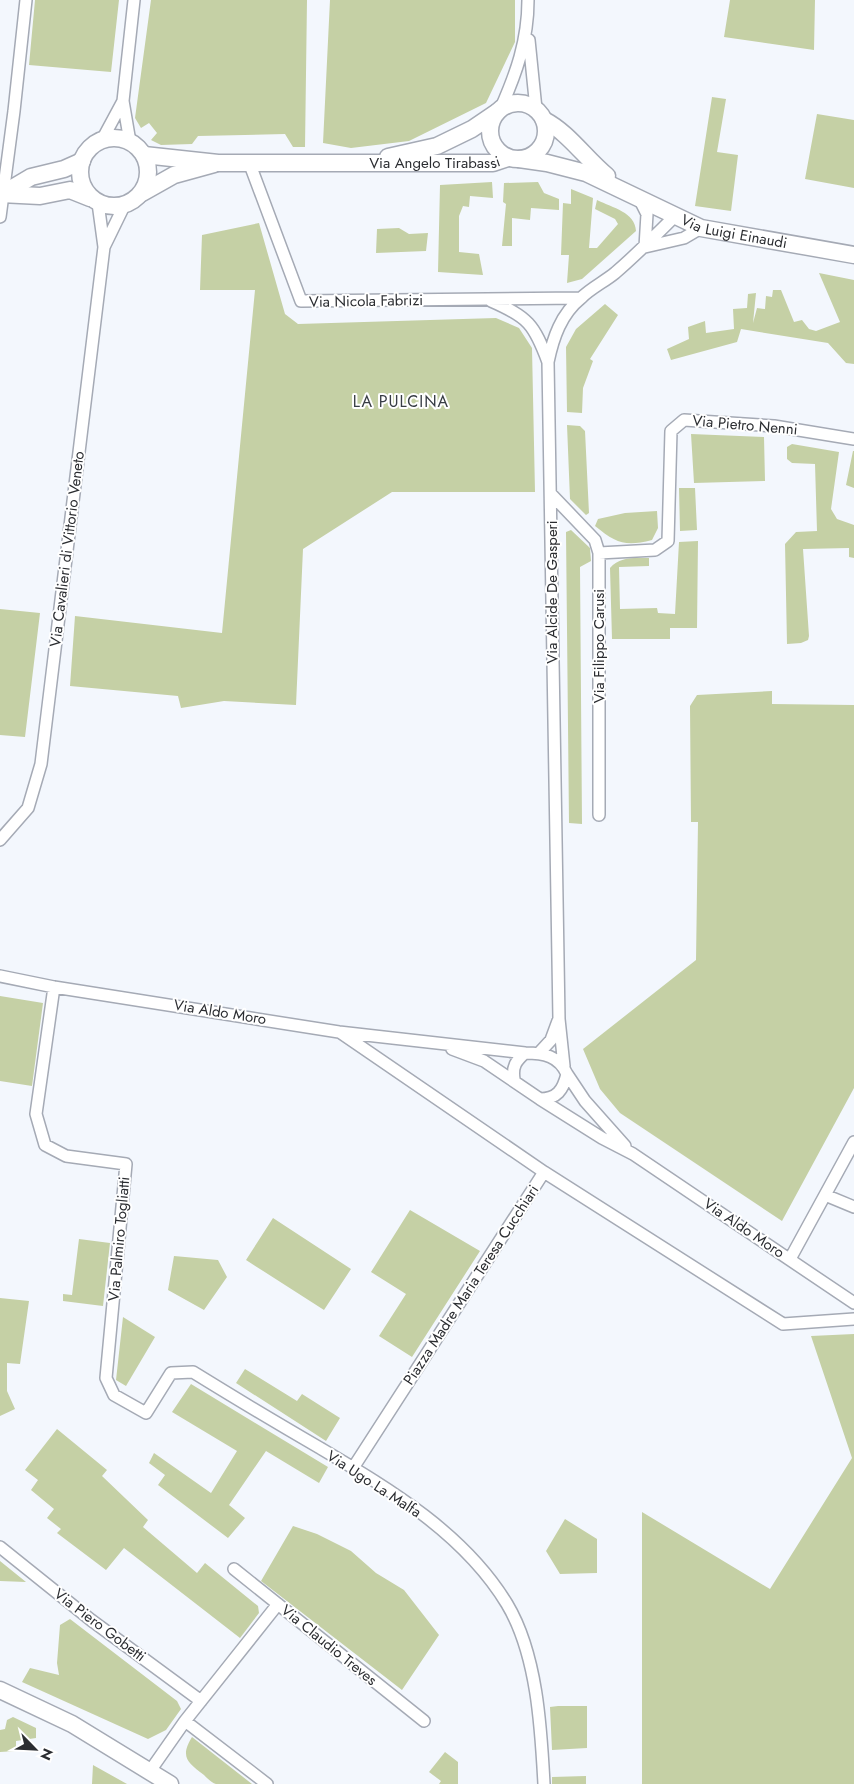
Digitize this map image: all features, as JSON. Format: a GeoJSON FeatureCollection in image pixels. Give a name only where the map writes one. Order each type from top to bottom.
{"type":"FeatureCollection","features":[{"type":"Feature","properties":{"kind":"street"},"geometry":{"type":"LineString","coordinates":[[0,217],[1,194],[11,140],[26,0]]}},
{"type":"Feature","properties":{"kind":"street"},"geometry":{"type":"LineString","coordinates":[[130,142],[123,101],[134,0]]}},
{"type":"Feature","properties":{"kind":"street"},"geometry":{"type":"LineString","coordinates":[[527,16],[540,114],[546,131],[544,143],[531,156],[514,158],[501,154],[492,142],[490,126],[516,76],[524,49],[528,0]]}},
{"type":"Feature","properties":{"kind":"street"},"geometry":{"type":"LineString","coordinates":[[102,140],[123,101]]}},
{"type":"Feature","properties":{"kind":"street"},"geometry":{"type":"LineString","coordinates":[[499,111],[516,103],[540,114]]}},
{"type":"Feature","properties":{"kind":"street","name":"Via Angelo Tirabassi"},"geometry":{"type":"LineString","coordinates":[[362,162],[437,146],[472,129],[499,111]]}},
{"type":"Feature","properties":{"kind":"street","name":"Via Luigi Einaudi"},"geometry":{"type":"LineString","coordinates":[[540,114],[558,128],[592,164],[620,187]]}},
{"type":"Feature","properties":{"kind":"street"},"geometry":{"type":"LineString","coordinates":[[94,200],[81,180],[82,161],[86,152],[102,140],[111,138],[130,142],[144,155],[149,174],[142,193]]}},
{"type":"Feature","properties":{"kind":"street"},"geometry":{"type":"LineString","coordinates":[[144,155],[218,163]]}},
{"type":"Feature","properties":{"kind":"street","name":"Via Angelo Tirabassi"},"geometry":{"type":"LineString","coordinates":[[218,163],[492,163],[514,158]]}},
{"type":"Feature","properties":{"kind":"street","name":"Via Luigi Einaudi"},"geometry":{"type":"LineString","coordinates":[[514,158],[547,163],[586,173],[620,187],[674,217],[700,228],[854,255]]}},
{"type":"Feature","properties":{"kind":"street"},"geometry":{"type":"LineString","coordinates":[[1,194],[31,177],[82,161]]}},
{"type":"Feature","properties":{"kind":"street","name":"Via Nicola Fabrizi"},"geometry":{"type":"LineString","coordinates":[[249,162],[301,302],[580,298]]}},
{"type":"Feature","properties":{"kind":"street"},"geometry":{"type":"LineString","coordinates":[[1,194],[40,196],[70,190],[115,207],[124,206],[142,193],[174,175],[218,163]]}},
{"type":"Feature","properties":{"kind":"street"},"geometry":{"type":"LineString","coordinates":[[639,198],[647,214],[645,247],[684,238],[700,228]]}},
{"type":"Feature","properties":{"kind":"street","name":"Via Cavalieri di Vittorio Veneto"},"geometry":{"type":"LineString","coordinates":[[0,840],[28,808],[41,764],[104,247],[94,200]]}},
{"type":"Feature","properties":{"kind":"street","name":"Via Cavalieri di Vittorio Veneto"},"geometry":{"type":"LineString","coordinates":[[104,247],[124,206]]}},
{"type":"Feature","properties":{"kind":"street","name":"Via Alcide De Gasperi"},"geometry":{"type":"LineString","coordinates":[[566,1070],[559,1019],[548,362],[553,339],[562,321],[580,298],[645,247],[674,217]]}},
{"type":"Feature","properties":{"kind":"street"},"geometry":{"type":"LineString","coordinates":[[487,299],[518,312],[533,328],[548,362]]}},
{"type":"Feature","properties":{"kind":"street","name":"Via Pietro Nenni"},"geometry":{"type":"LineString","coordinates":[[599,553],[655,550],[668,540],[671,431],[684,420],[784,427],[854,439]]}},
{"type":"Feature","properties":{"kind":"street","name":"Via Filippo Carusi"},"geometry":{"type":"LineString","coordinates":[[551,494],[595,540],[599,553],[599,815]]}},
{"type":"Feature","properties":{"kind":"street","name":"Via Aldo Moro"},"geometry":{"type":"LineString","coordinates":[[0,976],[54,987],[339,1032],[525,1053]]}},
{"type":"Feature","properties":{"kind":"street","name":"Via Palmiro Togliatti"},"geometry":{"type":"LineString","coordinates":[[54,987],[36,1114],[45,1145],[66,1156],[126,1164],[106,1378]]}},
{"type":"Feature","properties":{"kind":"street","name":"Via Alcide De Gasperi"},"geometry":{"type":"LineString","coordinates":[[540,1053],[551,1040],[559,1019]]}},
{"type":"Feature","properties":{"kind":"street"},"geometry":{"type":"LineString","coordinates":[[339,1032],[544,1172]]}},
{"type":"Feature","properties":{"kind":"street","name":"Via Aldo Moro"},"geometry":{"type":"LineString","coordinates":[[440,1044],[484,1061],[514,1079]]}},
{"type":"Feature","properties":{"kind":"street"},"geometry":{"type":"LineString","coordinates":[[525,1053],[540,1053],[557,1060],[566,1070],[565,1084],[558,1094],[550,1099],[540,1099],[514,1079],[512,1068],[517,1060],[525,1053]]}},
{"type":"Feature","properties":{"kind":"street","name":"Via Aldo Moro"},"geometry":{"type":"LineString","coordinates":[[566,1070],[606,1127],[633,1154]]}},
{"type":"Feature","properties":{"kind":"street","name":"Via Aldo Moro"},"geometry":{"type":"LineString","coordinates":[[540,1099],[602,1138],[633,1154],[854,1303]]}},
{"type":"Feature","properties":{"kind":"street"},"geometry":{"type":"LineString","coordinates":[[790,1259],[854,1142]]}},
{"type":"Feature","properties":{"kind":"street","name":"Piazza Madre Maria Teresa Cucchiari"},"geometry":{"type":"LineString","coordinates":[[353,1468],[544,1172],[782,1324],[854,1319]]}},
{"type":"Feature","properties":{"kind":"street"},"geometry":{"type":"LineString","coordinates":[[825,1195],[854,1207]]}},
{"type":"Feature","properties":{"kind":"street","name":"Via Ugo La Malfa"},"geometry":{"type":"LineString","coordinates":[[106,1378],[114,1395],[146,1413],[171,1373],[193,1372],[410,1503],[479,1564],[508,1605],[526,1650],[541,1724],[544,1784]]}},
{"type":"Feature","properties":{"kind":"street","name":"Via Piero Gobetti"},"geometry":{"type":"LineString","coordinates":[[0,1546],[91,1620],[201,1701]]}},
{"type":"Feature","properties":{"kind":"street","name":"Via Claudio Treves"},"geometry":{"type":"LineString","coordinates":[[234,1569],[424,1721]]}},
{"type":"Feature","properties":{"kind":"street"},"geometry":{"type":"LineString","coordinates":[[150,1771],[185,1721],[278,1604]]}},
{"type":"Feature","properties":{"kind":"street"},"geometry":{"type":"LineString","coordinates":[[0,1690],[72,1724],[170,1784]]}},
{"type":"Feature","properties":{"kind":"street"},"geometry":{"type":"LineString","coordinates":[[185,1721],[267,1784]]}},
{"type":"Feature","properties":{"kind":"green space"},"geometry":{"type":"Polygon","coordinates":[[[35,0],[119,0],[111,72],[29,65],[35,0]]]}},
{"type":"Feature","properties":{"kind":"green space"},"geometry":{"type":"Polygon","coordinates":[[[151,0],[307,0],[305,147],[293,147],[285,134],[198,136],[192,144],[161,145],[151,140],[157,133],[149,123],[141,128],[135,118],[151,0]]]}},
{"type":"Feature","properties":{"kind":"green space"},"geometry":{"type":"Polygon","coordinates":[[[330,0],[515,0],[515,42],[486,103],[409,141],[351,148],[323,143],[330,0]]]}},
{"type":"Feature","properties":{"kind":"green space"},"geometry":{"type":"Polygon","coordinates":[[[730,0],[815,0],[814,50],[724,37],[730,0]]]}},
{"type":"Feature","properties":{"kind":"green space"},"geometry":{"type":"Polygon","coordinates":[[[712,97],[726,99],[717,152],[738,155],[731,211],[695,206],[712,97]]]}},
{"type":"Feature","properties":{"kind":"green space"},"geometry":{"type":"Polygon","coordinates":[[[817,114],[854,120],[854,188],[805,179],[817,114]]]}},
{"type":"Feature","properties":{"kind":"green space"},"geometry":{"type":"Polygon","coordinates":[[[492,182],[493,198],[470,196],[469,207],[463,206],[459,216],[459,252],[479,254],[483,275],[438,272],[440,185],[492,182]]]}},
{"type":"Feature","properties":{"kind":"green space"},"geometry":{"type":"Polygon","coordinates":[[[538,182],[544,193],[559,199],[559,210],[531,208],[530,220],[512,218],[512,246],[502,246],[506,204],[503,202],[504,183],[538,182]]]}},
{"type":"Feature","properties":{"kind":"green space"},"geometry":{"type":"Polygon","coordinates":[[[571,189],[593,198],[589,248],[597,248],[618,224],[615,219],[595,209],[597,200],[622,211],[632,219],[636,231],[582,279],[567,283],[569,255],[561,255],[563,203],[571,204],[571,189]]]}},
{"type":"Feature","properties":{"kind":"green space"},"geometry":{"type":"Polygon","coordinates":[[[259,223],[285,314],[298,324],[496,318],[519,328],[532,348],[535,492],[392,492],[303,549],[296,705],[224,701],[181,708],[178,696],[70,686],[75,616],[222,633],[255,290],[200,290],[202,235],[259,223]]]}},
{"type":"Feature","properties":{"kind":"green space"},"geometry":{"type":"Polygon","coordinates":[[[399,228],[409,234],[428,233],[426,251],[376,253],[377,229],[399,228]]]}},
{"type":"Feature","properties":{"kind":"green space"},"geometry":{"type":"Polygon","coordinates":[[[819,273],[854,280],[854,364],[846,363],[828,343],[741,329],[737,342],[671,360],[667,349],[689,339],[688,327],[705,321],[706,333],[734,329],[733,309],[747,308],[748,294],[756,293],[753,323],[757,308],[765,309],[766,296],[772,297],[773,290],[781,290],[794,322],[802,320],[809,329],[816,331],[840,322],[819,273]]]}},
{"type":"Feature","properties":{"kind":"green space"},"geometry":{"type":"Polygon","coordinates":[[[605,304],[618,315],[590,359],[593,361],[583,388],[582,413],[567,412],[566,347],[576,329],[605,304]]]}},
{"type":"Feature","properties":{"kind":"green space"},"geometry":{"type":"Polygon","coordinates":[[[567,425],[580,426],[585,431],[589,513],[586,515],[570,499],[567,425]]]}},
{"type":"Feature","properties":{"kind":"green space"},"geometry":{"type":"Polygon","coordinates":[[[691,434],[764,437],[765,481],[694,483],[691,434]]]}},
{"type":"Feature","properties":{"kind":"green space"},"geometry":{"type":"Polygon","coordinates":[[[792,444],[839,452],[831,509],[837,519],[854,525],[854,558],[849,557],[849,548],[803,549],[809,636],[808,640],[801,643],[787,644],[785,544],[796,532],[817,531],[815,464],[792,463],[787,459],[787,447],[792,444]]]}},
{"type":"Feature","properties":{"kind":"green space"},"geometry":{"type":"Polygon","coordinates":[[[854,451],[854,488],[846,485],[854,451]]]}},
{"type":"Feature","properties":{"kind":"green space"},"geometry":{"type":"Polygon","coordinates":[[[679,488],[695,488],[697,530],[680,531],[679,488]]]}},
{"type":"Feature","properties":{"kind":"green space"},"geometry":{"type":"Polygon","coordinates":[[[657,511],[658,528],[652,540],[635,543],[621,542],[595,526],[598,519],[625,513],[657,511]]]}},
{"type":"Feature","properties":{"kind":"green space"},"geometry":{"type":"Polygon","coordinates":[[[571,530],[590,548],[591,561],[580,567],[582,824],[569,823],[566,532],[571,530]]]}},
{"type":"Feature","properties":{"kind":"green space"},"geometry":{"type":"Polygon","coordinates":[[[698,541],[697,628],[670,628],[670,639],[612,639],[610,568],[618,561],[633,558],[649,558],[649,566],[619,567],[620,609],[657,608],[658,613],[675,614],[679,542],[698,541]]]}},
{"type":"Feature","properties":{"kind":"green space"},"geometry":{"type":"Polygon","coordinates":[[[0,609],[40,613],[25,737],[0,735],[0,609]]]}},
{"type":"Feature","properties":{"kind":"green space"},"geometry":{"type":"Polygon","coordinates":[[[772,691],[772,704],[854,705],[854,1088],[782,1221],[620,1113],[600,1089],[583,1049],[696,960],[698,822],[691,822],[690,706],[697,695],[772,691]]]}},
{"type":"Feature","properties":{"kind":"green space"},"geometry":{"type":"Polygon","coordinates":[[[0,996],[43,1003],[32,1086],[0,1081],[0,996]]]}},
{"type":"Feature","properties":{"kind":"green space"},"geometry":{"type":"Polygon","coordinates":[[[410,1210],[480,1251],[412,1357],[379,1336],[406,1294],[371,1272],[410,1210]]]}},
{"type":"Feature","properties":{"kind":"green space"},"geometry":{"type":"Polygon","coordinates":[[[273,1218],[351,1269],[324,1310],[246,1260],[273,1218]]]}},
{"type":"Feature","properties":{"kind":"green space"},"geometry":{"type":"Polygon","coordinates":[[[79,1239],[110,1243],[103,1306],[63,1301],[63,1294],[72,1295],[79,1239]]]}},
{"type":"Feature","properties":{"kind":"green space"},"geometry":{"type":"Polygon","coordinates":[[[174,1256],[218,1260],[227,1277],[204,1310],[168,1290],[174,1256]]]}},
{"type":"Feature","properties":{"kind":"green space"},"geometry":{"type":"Polygon","coordinates":[[[0,1298],[29,1301],[20,1364],[7,1363],[7,1391],[15,1409],[0,1416],[0,1298]]]}},
{"type":"Feature","properties":{"kind":"green space"},"geometry":{"type":"Polygon","coordinates":[[[123,1317],[155,1337],[126,1386],[116,1380],[123,1317]]]}},
{"type":"Feature","properties":{"kind":"green space"},"geometry":{"type":"Polygon","coordinates":[[[854,1334],[854,1784],[642,1784],[642,1512],[770,1589],[852,1458],[811,1336],[854,1334]]]}},
{"type":"Feature","properties":{"kind":"green space"},"geometry":{"type":"Polygon","coordinates":[[[245,1369],[297,1401],[302,1394],[340,1418],[326,1441],[236,1383],[245,1369]]]}},
{"type":"Feature","properties":{"kind":"green space"},"geometry":{"type":"Polygon","coordinates":[[[191,1384],[328,1467],[319,1483],[266,1451],[229,1505],[245,1518],[228,1538],[158,1485],[165,1475],[149,1463],[154,1453],[211,1493],[237,1451],[172,1412],[191,1384]]]}},
{"type":"Feature","properties":{"kind":"green space"},"geometry":{"type":"Polygon","coordinates":[[[57,1429],[107,1470],[102,1476],[148,1520],[143,1527],[197,1573],[205,1563],[258,1606],[259,1613],[240,1638],[124,1548],[106,1570],[57,1533],[61,1529],[47,1518],[54,1509],[31,1490],[38,1480],[25,1470],[57,1429]]]}},
{"type":"Feature","properties":{"kind":"green space"},"geometry":{"type":"Polygon","coordinates":[[[565,1519],[597,1539],[597,1573],[560,1574],[546,1551],[565,1519]]]}},
{"type":"Feature","properties":{"kind":"green space"},"geometry":{"type":"Polygon","coordinates":[[[293,1526],[317,1534],[351,1551],[376,1573],[404,1590],[439,1635],[402,1690],[261,1581],[293,1526]]]}},
{"type":"Feature","properties":{"kind":"green space"},"geometry":{"type":"Polygon","coordinates":[[[0,1561],[26,1582],[0,1581],[0,1561]]]}},
{"type":"Feature","properties":{"kind":"green space"},"geometry":{"type":"Polygon","coordinates":[[[70,1619],[177,1701],[181,1709],[166,1730],[148,1739],[22,1682],[30,1668],[59,1675],[57,1663],[60,1625],[70,1619]]]}},
{"type":"Feature","properties":{"kind":"green space"},"geometry":{"type":"Polygon","coordinates":[[[587,1706],[587,1748],[552,1750],[550,1707],[587,1706]]]}},
{"type":"Feature","properties":{"kind":"green space"},"geometry":{"type":"Polygon","coordinates":[[[13,1717],[36,1728],[36,1738],[16,1741],[16,1751],[0,1752],[0,1730],[5,1729],[7,1720],[13,1717]]]}},
{"type":"Feature","properties":{"kind":"green space"},"geometry":{"type":"Polygon","coordinates":[[[192,1737],[252,1784],[213,1783],[187,1759],[186,1750],[192,1737]]]}},
{"type":"Feature","properties":{"kind":"green space"},"geometry":{"type":"Polygon","coordinates":[[[445,1752],[458,1762],[458,1784],[439,1784],[441,1781],[429,1772],[445,1752]]]}},
{"type":"Feature","properties":{"kind":"green space"},"geometry":{"type":"Polygon","coordinates":[[[93,1765],[127,1784],[92,1784],[93,1765]]]}},
{"type":"Feature","properties":{"kind":"green space"},"geometry":{"type":"Polygon","coordinates":[[[586,1776],[586,1784],[552,1784],[552,1777],[586,1776]]]}},
{"type":"Feature","properties":{"kind":"district","name":"LA PULCINA"},"geometry":{"type":"Point","coordinates":[401,401]}}]}
